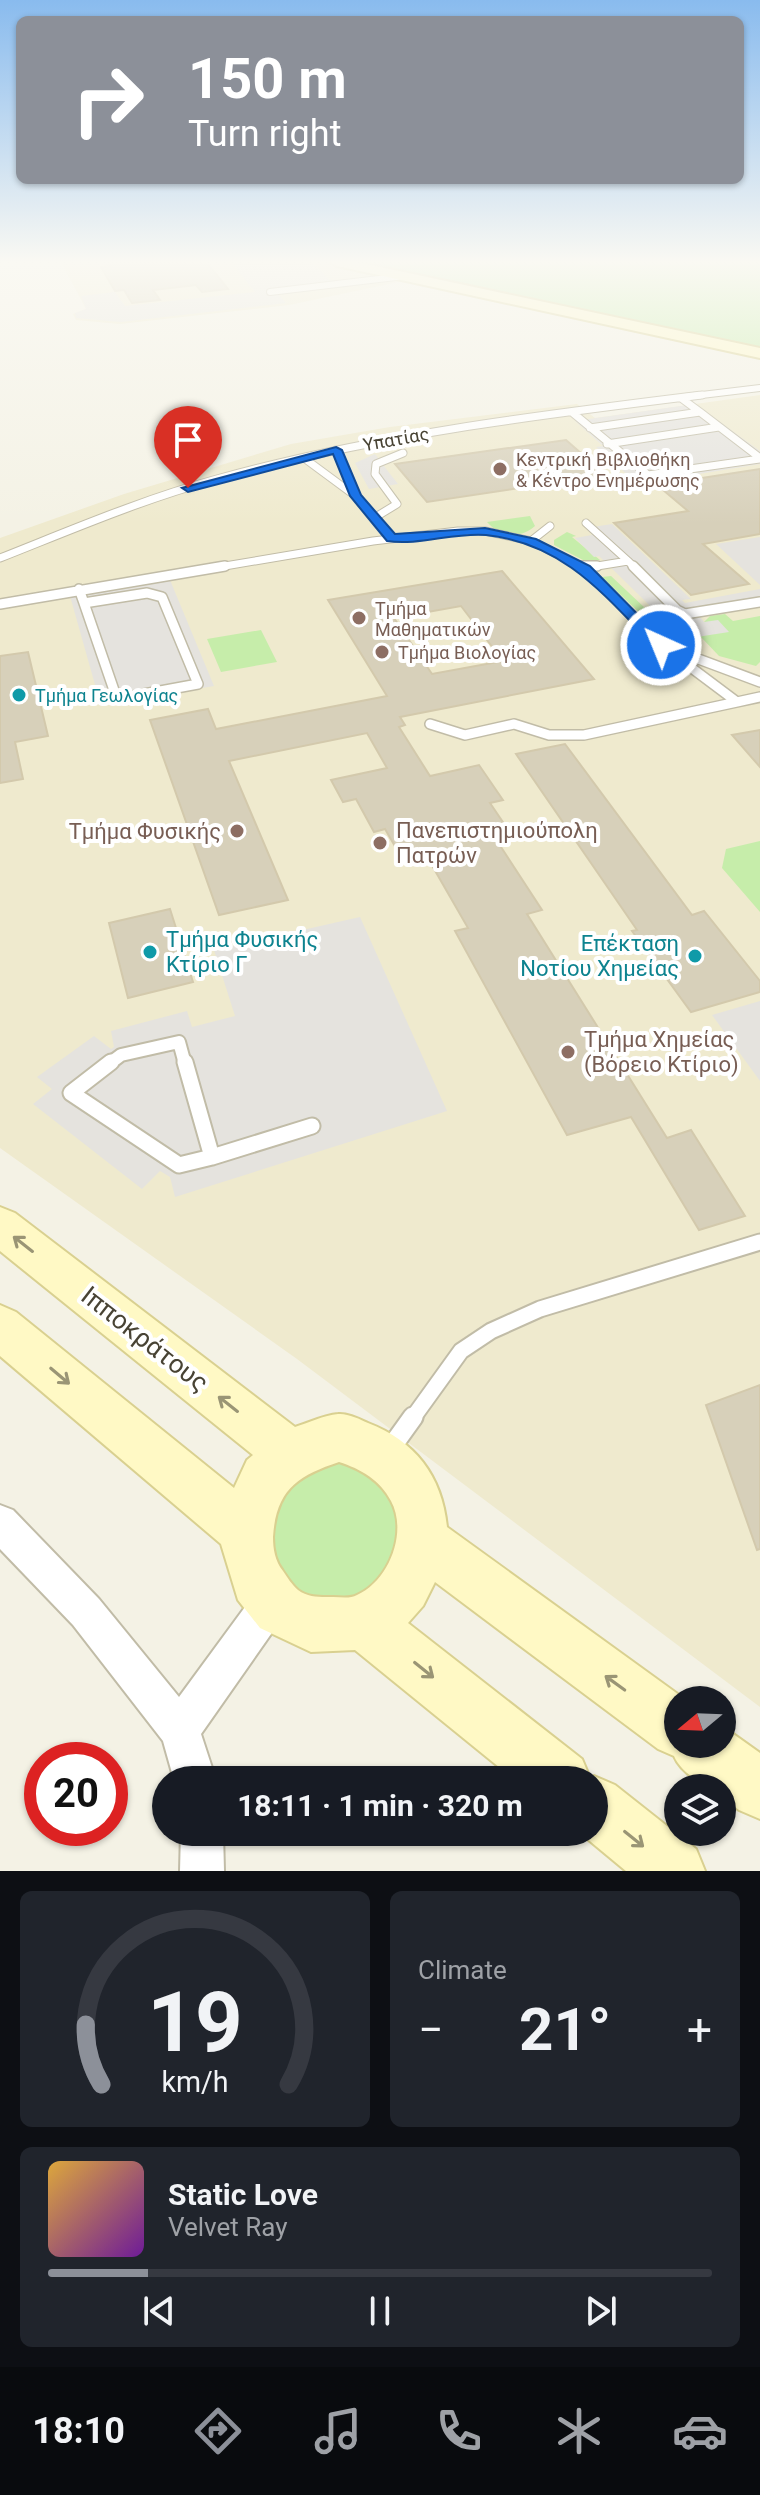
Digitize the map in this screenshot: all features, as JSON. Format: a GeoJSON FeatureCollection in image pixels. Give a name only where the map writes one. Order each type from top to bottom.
{"type":"FeatureCollection","features":[{"type":"Feature","properties":{"kind":"street","name":"Ιπποκράτους"},"geometry":{"type":"LineString","coordinates":[[0,1226],[289,1453]]}},
{"type":"Feature","properties":{"kind":"street"},"geometry":{"type":"LineString","coordinates":[[0,1327],[245,1530]]}},
{"type":"Feature","properties":{"kind":"street"},"geometry":{"type":"LineString","coordinates":[[339,1438],[363,1443],[386,1455],[402,1471],[414,1492],[421,1515],[422,1540],[416,1566],[404,1590],[386,1608],[363,1622],[335,1628],[305,1624],[279,1610],[260,1587],[248,1559],[245,1530],[252,1499],[267,1472],[289,1453],[313,1441],[339,1438]]}},
{"type":"Feature","properties":{"kind":"street"},"geometry":{"type":"LineString","coordinates":[[0,1523],[86,1612],[180,1730],[191,1766]]}},
{"type":"Feature","properties":{"kind":"street"},"geometry":{"type":"LineString","coordinates":[[422,1540],[664,1719]]}},
{"type":"Feature","properties":{"kind":"street"},"geometry":{"type":"LineString","coordinates":[[180,1730],[272,1601]]}},
{"type":"Feature","properties":{"kind":"street"},"geometry":{"type":"LineString","coordinates":[[363,1622],[543,1766]]}},
{"type":"Feature","properties":{"kind":"street"},"geometry":{"type":"LineString","coordinates":[[717,1758],[760,1789]]}},
{"type":"Feature","properties":{"kind":"street"},"geometry":{"type":"LineString","coordinates":[[608,1817],[674,1871]]}},
{"type":"Feature","properties":{"kind":"street"},"geometry":{"type":"LineString","coordinates":[[202,1846],[202,1871]]}},
{"type":"Feature","properties":{"kind":"lane","name":"Υπατίας"},"geometry":{"type":"LineString","coordinates":[[0,558],[216,479],[336,450],[402,437],[759,388]]}},
{"type":"Feature","properties":{"kind":"lane"},"geometry":{"type":"LineString","coordinates":[[681,398],[760,458]]}},
{"type":"Feature","properties":{"kind":"lane"},"geometry":{"type":"LineString","coordinates":[[590,428],[700,412]]}},
{"type":"Feature","properties":{"kind":"lane"},"geometry":{"type":"LineString","coordinates":[[573,413],[648,475],[760,458]]}},
{"type":"Feature","properties":{"kind":"lane"},"geometry":{"type":"LineString","coordinates":[[607,444],[719,427]]}},
{"type":"Feature","properties":{"kind":"lane"},"geometry":{"type":"LineString","coordinates":[[336,450],[356,496]]}},
{"type":"Feature","properties":{"kind":"lane"},"geometry":{"type":"LineString","coordinates":[[374,518],[397,504],[379,481],[376,464],[386,457],[403,453]]}},
{"type":"Feature","properties":{"kind":"lane"},"geometry":{"type":"LineString","coordinates":[[304,458],[356,496],[392,538]]}},
{"type":"Feature","properties":{"kind":"lane"},"geometry":{"type":"LineString","coordinates":[[586,523],[677,610],[685,614],[760,602]]}},
{"type":"Feature","properties":{"kind":"lane"},"geometry":{"type":"LineString","coordinates":[[531,541],[550,526]]}},
{"type":"Feature","properties":{"kind":"lane"},"geometry":{"type":"LineString","coordinates":[[3,603],[392,538],[485,531],[531,541],[585,568],[661,645],[737,702]]}},
{"type":"Feature","properties":{"kind":"lane"},"geometry":{"type":"LineString","coordinates":[[585,568],[628,561]]}},
{"type":"Feature","properties":{"kind":"lane"},"geometry":{"type":"LineString","coordinates":[[79,589],[117,699],[198,684],[162,597],[147,593],[84,603]]}},
{"type":"Feature","properties":{"kind":"lane"},"geometry":{"type":"LineString","coordinates":[[661,645],[760,682]]}},
{"type":"Feature","properties":{"kind":"lane"},"geometry":{"type":"LineString","coordinates":[[430,724],[465,735],[514,724],[549,735],[584,735],[760,697]]}},
{"type":"Feature","properties":{"kind":"lane"},"geometry":{"type":"LineString","coordinates":[[212,1157],[179,1042],[121,1055],[71,1093],[179,1165],[270,1143],[312,1126]]}},
{"type":"Feature","properties":{"kind":"lane"},"geometry":{"type":"LineString","coordinates":[[386,1455],[461,1351],[491,1331],[540,1309],[760,1242]]}},
{"type":"Feature","properties":{"kind":"shaded area","name":"Πανεπιστημιούπολη Πατρών"},"geometry":{"type":"Polygon","coordinates":[[[760,395],[760,1707],[297,1359],[0,1148],[0,538],[124,494],[291,444],[390,427],[577,404],[595,418],[760,395]]]}},
{"type":"Feature","properties":{"kind":"shaded area"},"geometry":{"type":"Polygon","coordinates":[[[695,404],[760,451],[760,464],[638,484],[596,447],[603,446],[575,421],[695,404]]]}},
{"type":"Feature","properties":{"kind":"shaded area"},"geometry":{"type":"Polygon","coordinates":[[[375,454],[398,484],[369,489],[355,463],[375,454]]]}},
{"type":"Feature","properties":{"kind":"shaded area"},"geometry":{"type":"Polygon","coordinates":[[[612,524],[691,599],[682,600],[685,603],[760,589],[760,605],[700,617],[704,622],[718,620],[729,632],[684,639],[599,556],[594,557],[575,538],[592,535],[586,528],[612,524]]]}},
{"type":"Feature","properties":{"kind":"shaded area"},"geometry":{"type":"Polygon","coordinates":[[[760,537],[760,585],[716,544],[760,537]]]}},
{"type":"Feature","properties":{"kind":"shaded area"},"geometry":{"type":"Polygon","coordinates":[[[170,580],[214,686],[101,706],[70,596],[170,580]]]}},
{"type":"Feature","properties":{"kind":"shaded area"},"geometry":{"type":"Polygon","coordinates":[[[360,917],[447,1111],[175,1197],[170,1177],[160,1171],[142,1189],[33,1104],[52,1089],[37,1077],[94,1036],[111,1049],[114,1047],[111,1031],[187,1011],[192,1027],[235,1016],[214,950],[360,917]]]}},
{"type":"Feature","properties":{"kind":"shaded area"},"geometry":{"type":"Polygon","coordinates":[[[760,1001],[760,1081],[712,1015],[760,1001]]]}},
{"type":"Feature","properties":{"kind":"green space"},"geometry":{"type":"Polygon","coordinates":[[[530,516],[535,526],[517,534],[498,531],[487,522],[530,516]]]}},
{"type":"Feature","properties":{"kind":"green space"},"geometry":{"type":"Polygon","coordinates":[[[567,532],[576,536],[572,537],[600,560],[585,561],[554,545],[554,540],[567,532]]]}},
{"type":"Feature","properties":{"kind":"green space"},"geometry":{"type":"Polygon","coordinates":[[[611,576],[679,640],[670,642],[602,577],[611,576]]]}},
{"type":"Feature","properties":{"kind":"green space"},"geometry":{"type":"Polygon","coordinates":[[[725,614],[733,621],[760,616],[760,662],[756,666],[719,656],[700,636],[728,631],[704,622],[710,616],[725,614]]]}},
{"type":"Feature","properties":{"kind":"green space"},"geometry":{"type":"Polygon","coordinates":[[[261,630],[277,662],[221,672],[207,639],[261,630]]]}},
{"type":"Feature","properties":{"kind":"green space"},"geometry":{"type":"Polygon","coordinates":[[[760,841],[760,912],[722,868],[726,849],[760,841]]]}},
{"type":"Feature","properties":{"kind":"green space"},"geometry":{"type":"Polygon","coordinates":[[[316,1461],[356,1463],[386,1493],[395,1516],[395,1540],[388,1562],[375,1581],[356,1594],[333,1600],[307,1595],[292,1586],[278,1572],[272,1556],[273,1500],[316,1461]]]}},
{"type":"Feature","properties":{"kind":"building","name":"Κεντρική Βιβλιοθήκη & Κέντρο Ενημέρωσης"},"geometry":{"type":"Polygon","coordinates":[[[566,440],[606,475],[427,502],[395,464],[566,440]]]}},
{"type":"Feature","properties":{"kind":"building"},"geometry":{"type":"Polygon","coordinates":[[[760,469],[760,534],[703,544],[749,584],[691,595],[614,523],[688,511],[657,485],[760,469]]]}},
{"type":"Feature","properties":{"kind":"building"},"geometry":{"type":"Polygon","coordinates":[[[502,571],[594,679],[400,717],[405,725],[399,727],[430,776],[479,765],[503,800],[490,803],[515,840],[499,844],[542,910],[527,914],[667,1138],[691,1130],[745,1216],[699,1230],[631,1117],[567,1135],[455,931],[468,928],[426,855],[403,860],[385,829],[374,832],[356,799],[343,802],[331,780],[387,768],[367,733],[229,761],[288,900],[219,915],[150,720],[208,709],[216,729],[387,696],[328,600],[502,571]],[[461,606],[394,618],[432,674],[503,661],[461,606]]]}},
{"type":"Feature","properties":{"kind":"building","name":"Τμήμα Γεωλογίας"},"geometry":{"type":"Polygon","coordinates":[[[28,652],[48,736],[15,742],[23,779],[0,783],[0,656],[28,652]]]}},
{"type":"Feature","properties":{"kind":"building"},"geometry":{"type":"Polygon","coordinates":[[[760,730],[760,767],[732,735],[760,730]]]}},
{"type":"Feature","properties":{"kind":"building"},"geometry":{"type":"Polygon","coordinates":[[[565,744],[692,915],[704,911],[760,981],[760,992],[691,1012],[632,931],[637,930],[516,754],[565,744]]]}},
{"type":"Feature","properties":{"kind":"building","name":"Τμήμα Φυσικής Κτίριο Γ"},"geometry":{"type":"Polygon","coordinates":[[[170,909],[193,982],[128,998],[109,923],[170,909]]]}},
{"type":"Feature","properties":{"kind":"building"},"geometry":{"type":"Polygon","coordinates":[[[760,1385],[760,1549],[757,1550],[706,1405],[760,1385]]]}},
{"type":"Feature","properties":{"kind":"place","name":"Κεντρική Βιβλιοθήκη & Κέντρο Ενημέρωσης"},"geometry":{"type":"Point","coordinates":[500,469]}},
{"type":"Feature","properties":{"kind":"place","name":"Τμήμα Μαθηματικών"},"geometry":{"type":"Point","coordinates":[359,618]}},
{"type":"Feature","properties":{"kind":"place","name":"Τμήμα Βιολογίας"},"geometry":{"type":"Point","coordinates":[382,652]}},
{"type":"Feature","properties":{"kind":"place","name":"Τμήμα Γεωλογίας"},"geometry":{"type":"Point","coordinates":[19,695]}},
{"type":"Feature","properties":{"kind":"place","name":"Τμήμα Φυσικής"},"geometry":{"type":"Point","coordinates":[237,831]}},
{"type":"Feature","properties":{"kind":"place","name":"Πανεπιστημιούπολη Πατρών"},"geometry":{"type":"Point","coordinates":[380,843]}},
{"type":"Feature","properties":{"kind":"place","name":"Τμήμα Φυσικής Κτίριο Γ"},"geometry":{"type":"Point","coordinates":[150,952]}},
{"type":"Feature","properties":{"kind":"place","name":"Επέκταση Νοτίου Χημείας"},"geometry":{"type":"Point","coordinates":[695,956]}},
{"type":"Feature","properties":{"kind":"place","name":"Τμήμα Xημείας (Βόρειο Κτίριο)"},"geometry":{"type":"Point","coordinates":[568,1052]}},
{"type":"Feature","properties":{"kind":"route"},"geometry":{"type":"LineString","coordinates":[[188,488],[336,450],[356,496],[392,538],[485,531],[531,541],[585,568],[661,645]]}}]}
